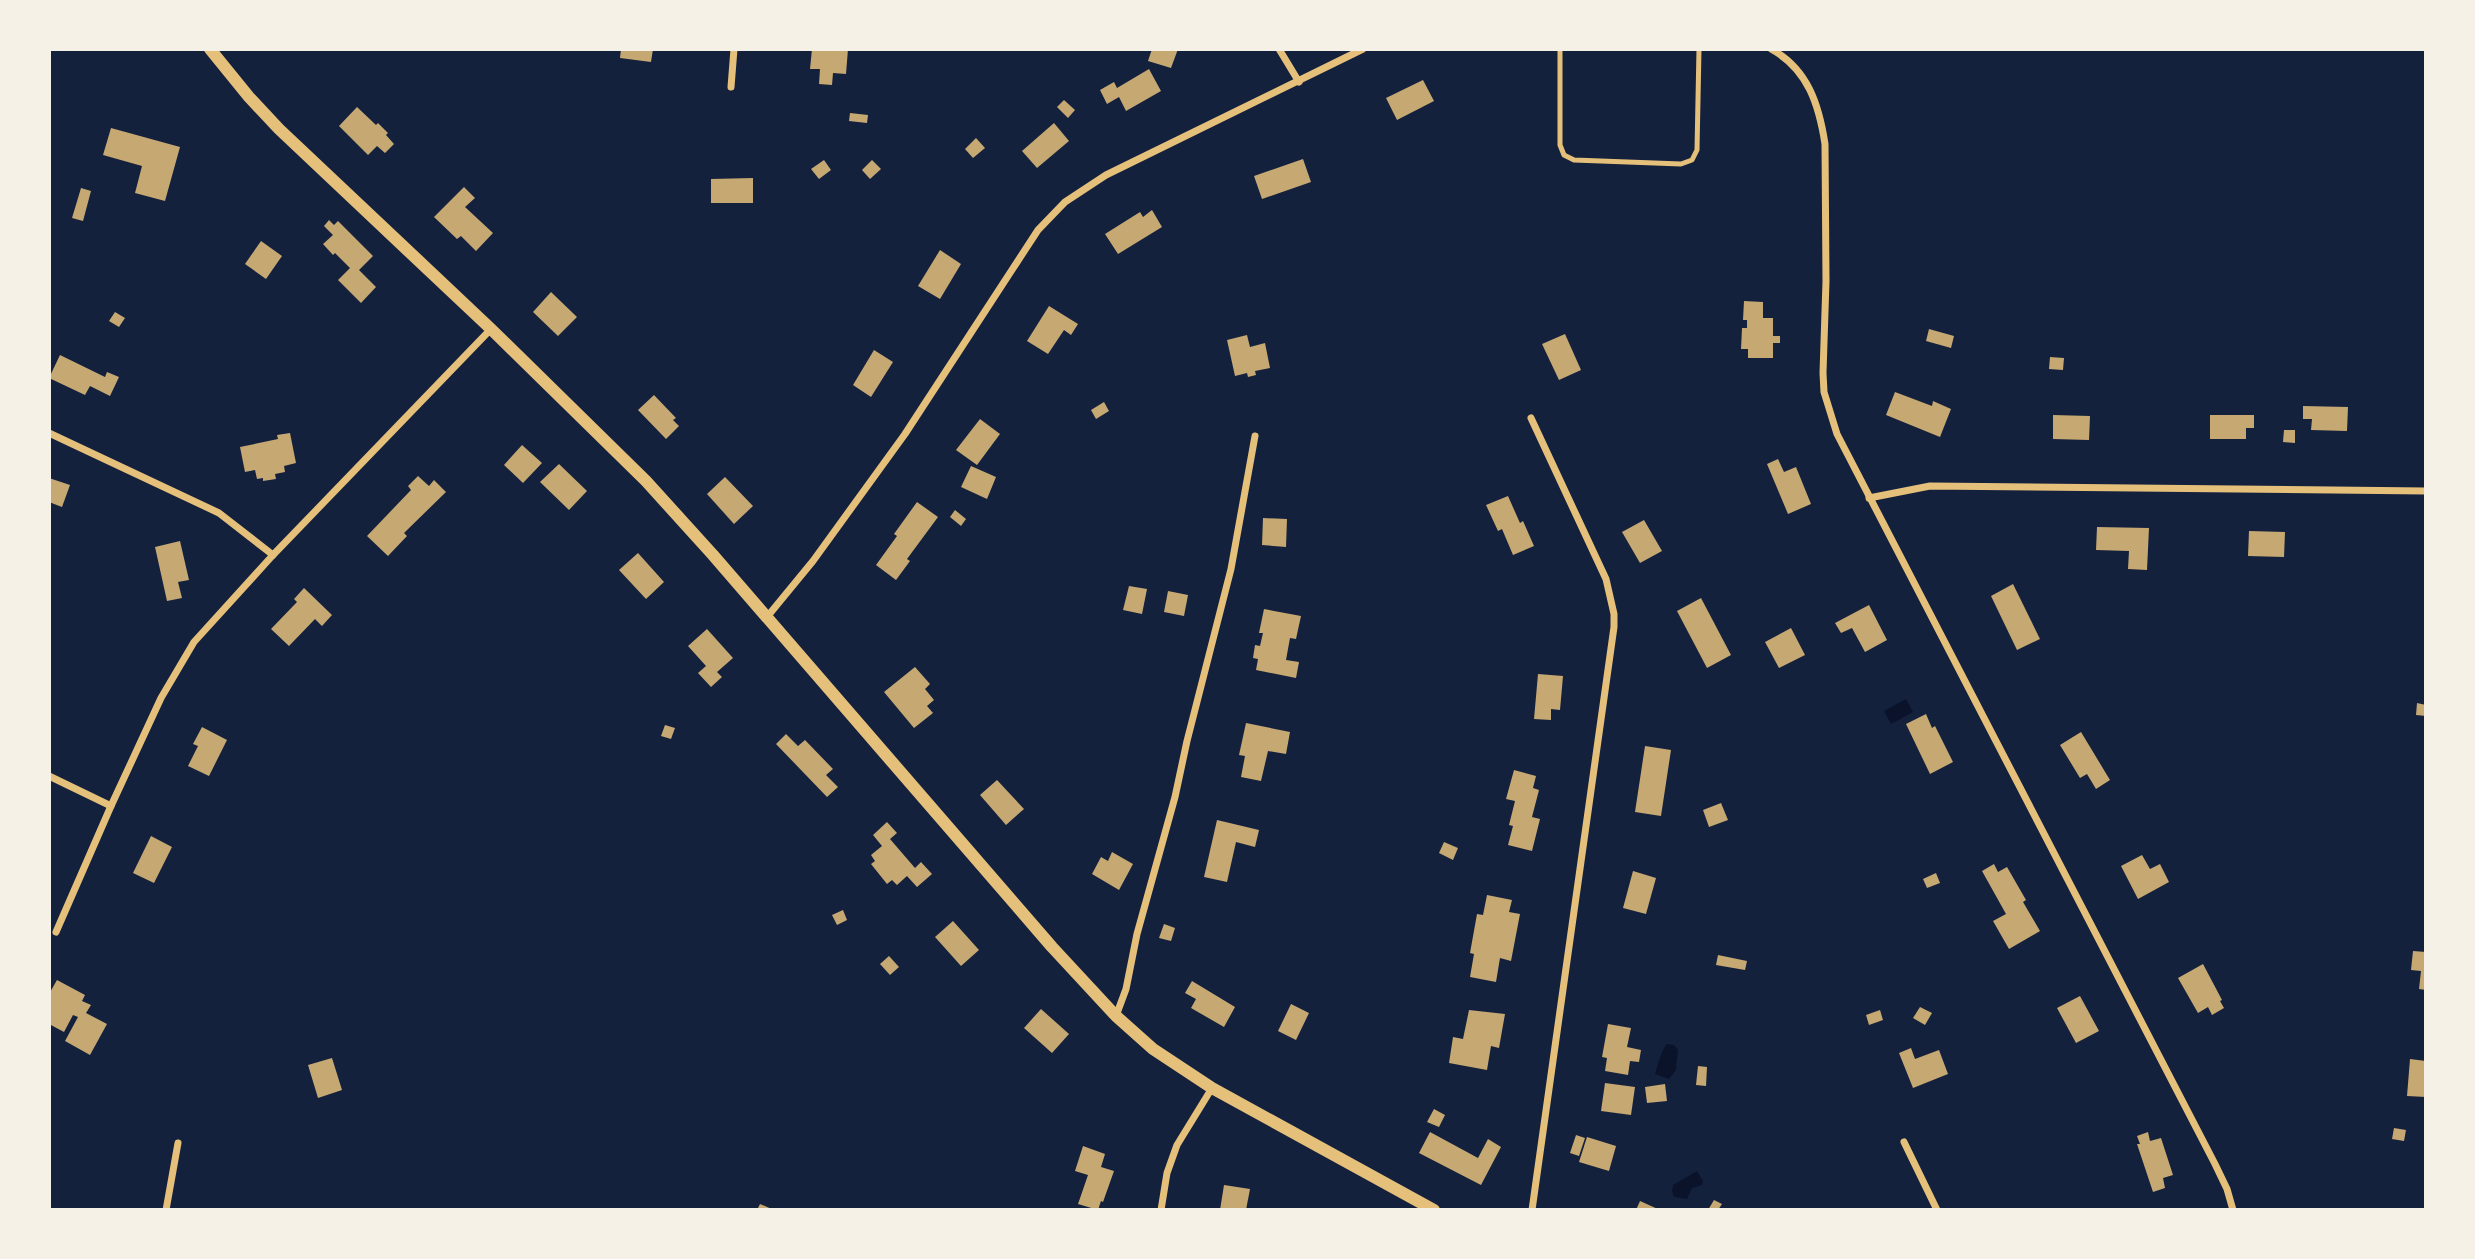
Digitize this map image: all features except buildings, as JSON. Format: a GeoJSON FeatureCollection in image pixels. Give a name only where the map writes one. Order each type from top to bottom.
{"type":"FeatureCollection","features":[{"type":"Feature","properties":{"kind":"street"},"geometry":{"type":"LineString","coordinates":[[210,49],[246,95],[279,129],[639,473],[1037,930],[1116,1016],[1153,1049],[1212,1088],[1434,1210]]}},
{"type":"Feature","properties":{"kind":"street"},"geometry":{"type":"LineString","coordinates":[[731,88],[734,49]]}},
{"type":"Feature","properties":{"kind":"street"},"geometry":{"type":"LineString","coordinates":[[1279,49],[1299,82]]}},
{"type":"Feature","properties":{"kind":"street"},"geometry":{"type":"LineString","coordinates":[[767,617],[813,561],[898,443],[1033,238],[1051,215],[1073,195],[1106,175],[1363,49]]}},
{"type":"Feature","properties":{"kind":"street"},"geometry":{"type":"LineString","coordinates":[[1771,49],[1792,64],[1804,79],[1814,96],[1820,115],[1825,144],[1824,392],[1838,434],[2215,1164],[2233,1210]]}},
{"type":"Feature","properties":{"kind":"street"},"geometry":{"type":"LineString","coordinates":[[56,932],[161,698],[194,642],[273,555],[491,329]]}},
{"type":"Feature","properties":{"kind":"street"},"geometry":{"type":"LineString","coordinates":[[1531,418],[1606,579],[1614,614],[1532,1210]]}},
{"type":"Feature","properties":{"kind":"street"},"geometry":{"type":"LineString","coordinates":[[49,433],[219,513],[273,555]]}},
{"type":"Feature","properties":{"kind":"street"},"geometry":{"type":"LineString","coordinates":[[1116,1016],[1126,989],[1137,934],[1175,797],[1231,569],[1255,436]]}},
{"type":"Feature","properties":{"kind":"street"},"geometry":{"type":"LineString","coordinates":[[1869,498],[1930,486],[2426,491]]}},
{"type":"Feature","properties":{"kind":"street"},"geometry":{"type":"LineString","coordinates":[[49,776],[111,806]]}},
{"type":"Feature","properties":{"kind":"street"},"geometry":{"type":"LineString","coordinates":[[1161,1210],[1167,1173],[1177,1145],[1212,1088]]}},
{"type":"Feature","properties":{"kind":"street"},"geometry":{"type":"LineString","coordinates":[[1904,1142],[1937,1210]]}},
{"type":"Feature","properties":{"kind":"street"},"geometry":{"type":"LineString","coordinates":[[166,1210],[178,1143]]}},
{"type":"Feature","properties":{"kind":"lane"},"geometry":{"type":"LineString","coordinates":[[1560,49],[1560,145],[1564,155],[1574,160],[1681,164],[1689,163],[1696,154],[1699,49]]}},
{"type":"Feature","properties":{"kind":"water"},"geometry":{"type":"Polygon","coordinates":[[[1906,699],[1913,712],[1891,724],[1884,711],[1906,699]]]}},
{"type":"Feature","properties":{"kind":"water"},"geometry":{"type":"Polygon","coordinates":[[[1667,1044],[1674,1045],[1678,1050],[1676,1070],[1669,1079],[1655,1074],[1667,1044]]]}},
{"type":"Feature","properties":{"kind":"water"},"geometry":{"type":"Polygon","coordinates":[[[1697,1171],[1703,1181],[1702,1185],[1692,1188],[1687,1199],[1674,1197],[1673,1185],[1697,1171]]]}}]}
